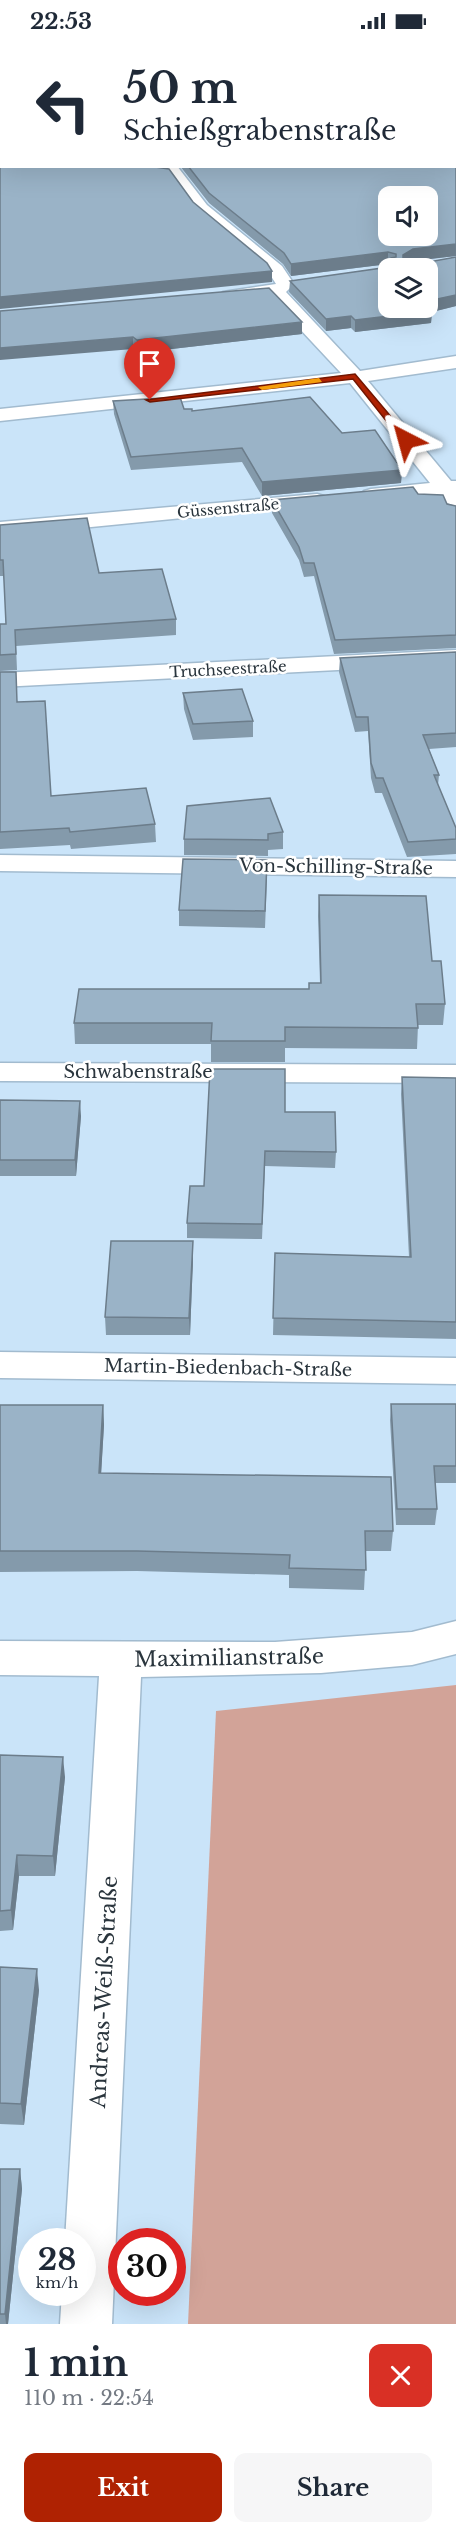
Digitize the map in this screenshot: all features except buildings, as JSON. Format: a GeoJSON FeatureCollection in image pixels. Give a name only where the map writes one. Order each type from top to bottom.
{"type":"FeatureCollection","features":[{"type":"Feature","properties":{"kind":"street"},"geometry":{"type":"LineString","coordinates":[[153,171],[171,170],[201,208],[276,270],[284,299],[451,488],[456,511]]}},
{"type":"Feature","properties":{"kind":"street"},"geometry":{"type":"LineString","coordinates":[[215,297],[280,288],[307,281]]}},
{"type":"Feature","properties":{"kind":"street"},"geometry":{"type":"LineString","coordinates":[[0,415],[355,377],[456,362]]}},
{"type":"Feature","properties":{"kind":"street","name":"Güssenstraße"},"geometry":{"type":"LineString","coordinates":[[0,529],[451,488]]}},
{"type":"Feature","properties":{"kind":"street","name":"Truchseestraße"},"geometry":{"type":"LineString","coordinates":[[0,680],[456,657]]}},
{"type":"Feature","properties":{"kind":"street","name":"Von-Schilling-Straße"},"geometry":{"type":"LineString","coordinates":[[0,862],[456,869]]}},
{"type":"Feature","properties":{"kind":"street","name":"Schwabenstraße"},"geometry":{"type":"LineString","coordinates":[[0,1072],[456,1074]]}},
{"type":"Feature","properties":{"kind":"street","name":"Martin-Biedenbach-Straße"},"geometry":{"type":"LineString","coordinates":[[0,1365],[456,1371]]}},
{"type":"Feature","properties":{"kind":"street","name":"Maximilianstraße"},"geometry":{"type":"LineString","coordinates":[[0,1658],[121,1660],[308,1658],[418,1648],[443,1643],[456,1637]]}},
{"type":"Feature","properties":{"kind":"street","name":"Andreas-Weiß-Straße"},"geometry":{"type":"LineString","coordinates":[[86,2324],[121,1660]]}},
{"type":"Feature","properties":{"kind":"shaded area"},"geometry":{"type":"Polygon","coordinates":[[[456,1685],[456,2324],[188,2324],[216,1711],[456,1685]]]}},
{"type":"Feature","properties":{"kind":"slow traffic"},"geometry":{"type":"LineString","coordinates":[[262,387],[319,381]]}},
{"type":"Feature","properties":{"kind":"route"},"geometry":{"type":"LineString","coordinates":[[150,400],[355,377],[406,440]]}}]}
